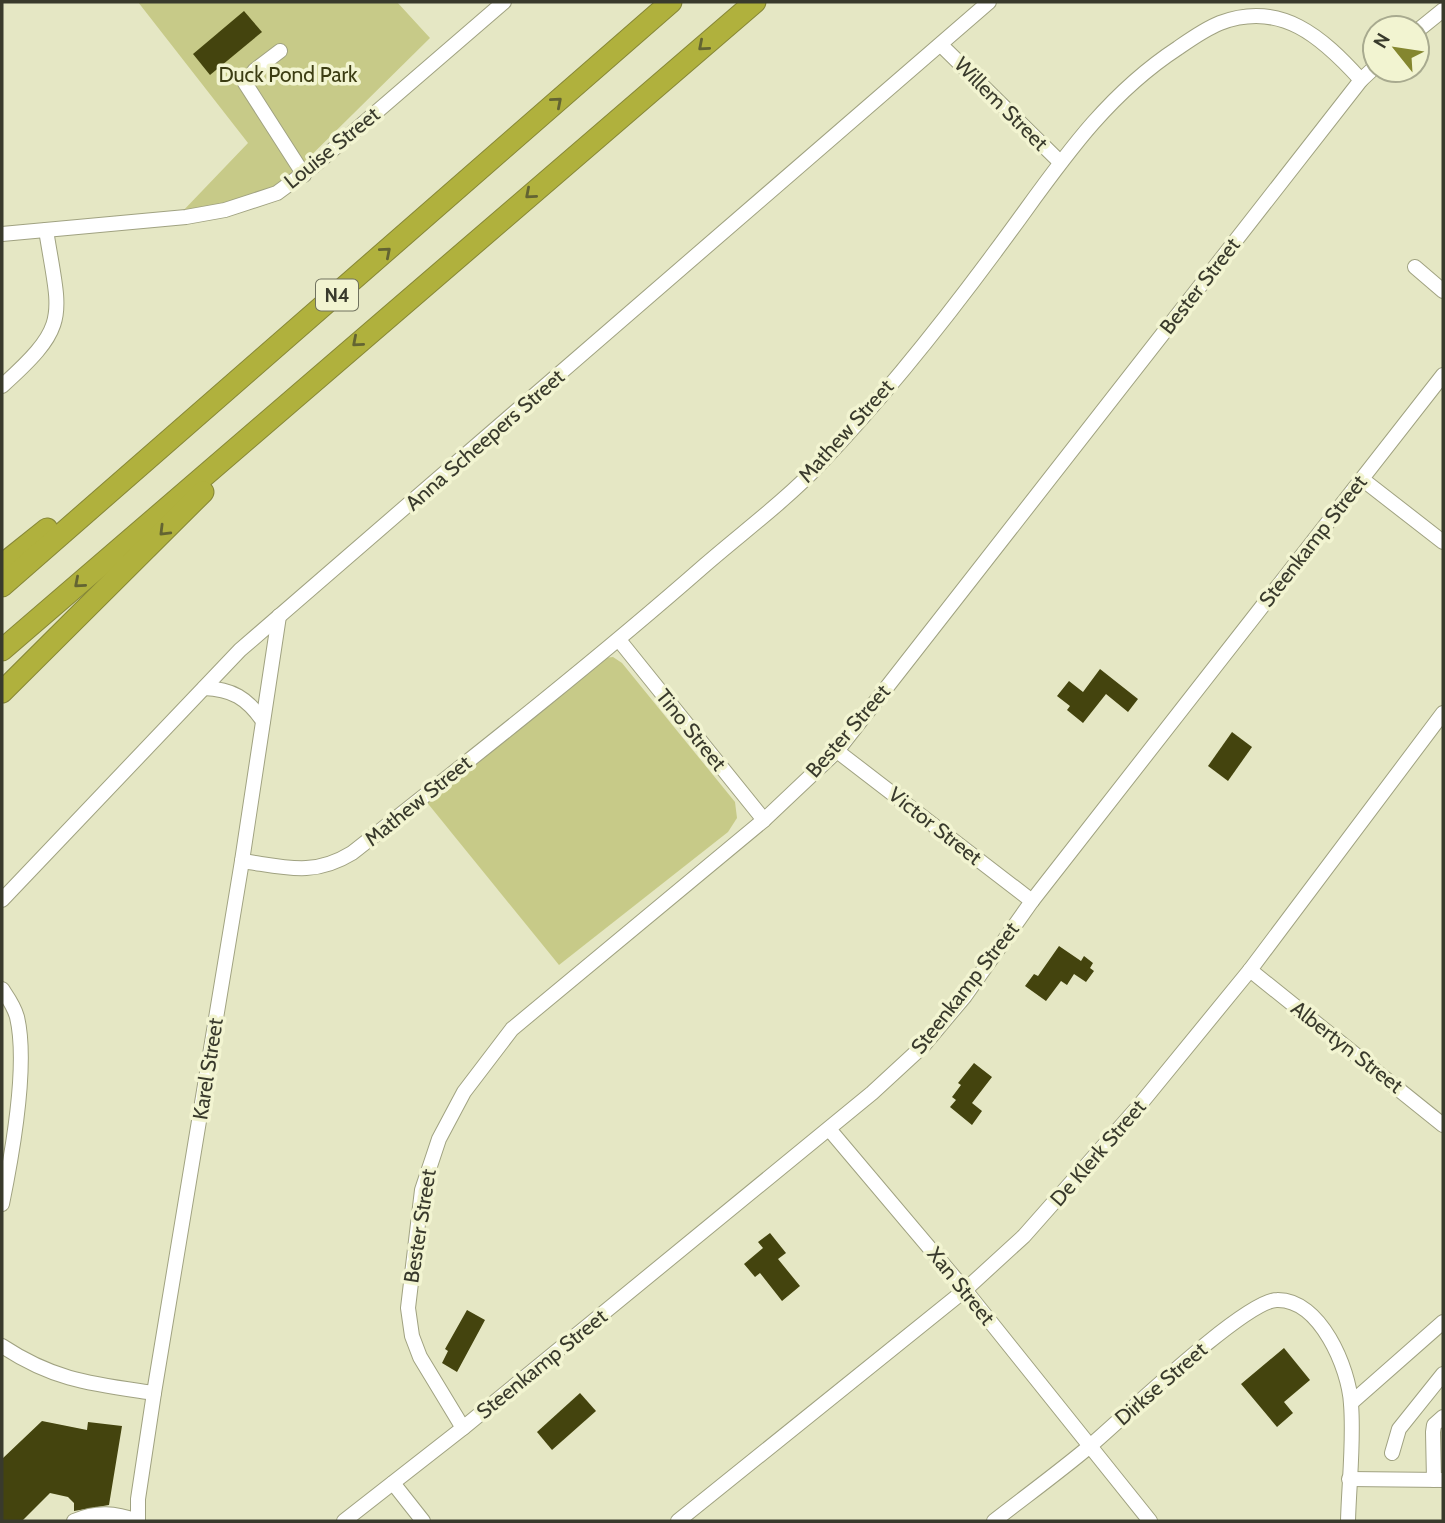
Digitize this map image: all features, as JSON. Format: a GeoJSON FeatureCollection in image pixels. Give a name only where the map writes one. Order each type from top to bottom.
{"type":"FeatureCollection","features":[{"type":"Feature","properties":{"kind":"highway","name":"N4"},"geometry":{"type":"LineString","coordinates":[[2,586],[671,2]]}},
{"type":"Feature","properties":{"kind":"highway","name":"N4"},"geometry":{"type":"LineString","coordinates":[[2,650],[755,2]]}},
{"type":"Feature","properties":{"kind":"highway"},"geometry":{"type":"LineString","coordinates":[[2,565],[291,335]]}},
{"type":"Feature","properties":{"kind":"highway"},"geometry":{"type":"LineString","coordinates":[[2,692],[316,378]]}},
{"type":"Feature","properties":{"kind":"street","name":"Louise Street"},"geometry":{"type":"LineString","coordinates":[[2,234],[186,217],[225,210],[277,192],[304,174],[504,2]]}},
{"type":"Feature","properties":{"kind":"street","name":"Anna Scheepers Street"},"geometry":{"type":"LineString","coordinates":[[2,900],[204,688],[279,616],[989,2]]}},
{"type":"Feature","properties":{"kind":"street","name":"Mathew Street"},"geometry":{"type":"LineString","coordinates":[[242,861],[309,870],[340,861],[618,640],[825,459],[994,254],[1060,162],[1127,85],[1195,37],[1239,16],[1259,13],[1283,18],[1328,47],[1361,79]]}},
{"type":"Feature","properties":{"kind":"street","name":"Willem Street"},"geometry":{"type":"LineString","coordinates":[[941,45],[1060,162]]}},
{"type":"Feature","properties":{"kind":"street"},"geometry":{"type":"LineString","coordinates":[[280,51],[255,70],[245,83],[304,174]]}},
{"type":"Feature","properties":{"kind":"street","name":"Bester Street"},"geometry":{"type":"LineString","coordinates":[[463,1428],[420,1357],[412,1336],[408,1308],[422,1190],[439,1139],[464,1093],[512,1029],[764,820],[837,751],[1361,79]]}},
{"type":"Feature","properties":{"kind":"street"},"geometry":{"type":"LineString","coordinates":[[2,386],[39,352],[54,329],[57,303],[46,230]]}},
{"type":"Feature","properties":{"kind":"street"},"geometry":{"type":"LineString","coordinates":[[1415,267],[1443,290]]}},
{"type":"Feature","properties":{"kind":"street","name":"Steenkamp Street"},"geometry":{"type":"LineString","coordinates":[[344,1521],[463,1428],[829,1129],[923,1046],[965,996],[1032,901],[1443,374]]}},
{"type":"Feature","properties":{"kind":"street"},"geometry":{"type":"LineString","coordinates":[[1362,479],[1443,542]]}},
{"type":"Feature","properties":{"kind":"street","name":"Karel Street"},"geometry":{"type":"LineString","coordinates":[[138,1521],[154,1393],[242,861],[279,616]]}},
{"type":"Feature","properties":{"kind":"street","name":"Tino Street"},"geometry":{"type":"LineString","coordinates":[[618,640],[764,820]]}},
{"type":"Feature","properties":{"kind":"street"},"geometry":{"type":"LineString","coordinates":[[204,688],[237,693],[252,705],[263,721]]}},
{"type":"Feature","properties":{"kind":"street","name":"De Klerk Street"},"geometry":{"type":"LineString","coordinates":[[678,1521],[965,1290],[1024,1236],[1071,1184],[1250,970],[1443,713]]}},
{"type":"Feature","properties":{"kind":"street","name":"Victor Street"},"geometry":{"type":"LineString","coordinates":[[837,751],[1032,901]]}},
{"type":"Feature","properties":{"kind":"street","name":"Albertyn Street"},"geometry":{"type":"LineString","coordinates":[[1250,970],[1443,1125]]}},
{"type":"Feature","properties":{"kind":"street"},"geometry":{"type":"LineString","coordinates":[[2,989],[12,1002],[18,1018],[19,1078],[2,1204]]}},
{"type":"Feature","properties":{"kind":"street","name":"Xan Street"},"geometry":{"type":"LineString","coordinates":[[829,1129],[965,1290],[1150,1521]]}},
{"type":"Feature","properties":{"kind":"street","name":"Dirkse Street"},"geometry":{"type":"LineString","coordinates":[[993,1521],[1090,1446],[1210,1341],[1270,1300],[1294,1302],[1321,1324],[1331,1342],[1351,1403],[1348,1521]]}},
{"type":"Feature","properties":{"kind":"street"},"geometry":{"type":"LineString","coordinates":[[1351,1403],[1443,1322]]}},
{"type":"Feature","properties":{"kind":"street"},"geometry":{"type":"LineString","coordinates":[[2,1346],[65,1379],[154,1393]]}},
{"type":"Feature","properties":{"kind":"street"},"geometry":{"type":"LineString","coordinates":[[1392,1453],[1399,1429],[1443,1374]]}},
{"type":"Feature","properties":{"kind":"street"},"geometry":{"type":"LineString","coordinates":[[1349,1479],[1438,1480],[1433,1432],[1434,1424],[1443,1417]]}},
{"type":"Feature","properties":{"kind":"street"},"geometry":{"type":"LineString","coordinates":[[393,1483],[423,1521]]}},
{"type":"Feature","properties":{"kind":"street"},"geometry":{"type":"LineString","coordinates":[[74,1521],[101,1513],[116,1514],[138,1521]]}},
{"type":"Feature","properties":{"kind":"green space","name":"Duck Pond Park"},"geometry":{"type":"Polygon","coordinates":[[[138,2],[397,2],[430,38],[276,190],[180,214],[248,143],[138,2]]]}},
{"type":"Feature","properties":{"kind":"green space"},"geometry":{"type":"Polygon","coordinates":[[[613,657],[622,663],[735,802],[737,818],[728,832],[559,965],[425,800],[604,658],[613,657]]]}},
{"type":"Feature","properties":{"kind":"building"},"geometry":{"type":"Polygon","coordinates":[[[244,11],[262,32],[210,75],[193,54],[244,11]]]}},
{"type":"Feature","properties":{"kind":"building"},"geometry":{"type":"Polygon","coordinates":[[[1100,669],[1138,699],[1128,712],[1106,694],[1083,723],[1067,710],[1070,706],[1057,696],[1069,681],[1083,692],[1100,669]]]}},
{"type":"Feature","properties":{"kind":"building"},"geometry":{"type":"Polygon","coordinates":[[[1232,732],[1252,747],[1228,781],[1208,766],[1232,732]]]}},
{"type":"Feature","properties":{"kind":"building"},"geometry":{"type":"Polygon","coordinates":[[[1059,946],[1081,961],[1084,956],[1093,963],[1090,968],[1094,971],[1086,982],[1074,974],[1067,985],[1061,981],[1046,1001],[1025,986],[1034,974],[1038,976],[1059,946]]]}},
{"type":"Feature","properties":{"kind":"building"},"geometry":{"type":"Polygon","coordinates":[[[974,1063],[992,1077],[972,1103],[982,1111],[972,1125],[950,1107],[956,1100],[952,1097],[961,1085],[958,1083],[974,1063]]]}},
{"type":"Feature","properties":{"kind":"building"},"geometry":{"type":"Polygon","coordinates":[[[770,1233],[786,1253],[778,1259],[800,1286],[782,1301],[760,1273],[755,1277],[744,1264],[763,1248],[758,1242],[770,1233]]]}},
{"type":"Feature","properties":{"kind":"building"},"geometry":{"type":"Polygon","coordinates":[[[467,1310],[485,1320],[457,1372],[442,1363],[448,1351],[445,1349],[467,1310]]]}},
{"type":"Feature","properties":{"kind":"building"},"geometry":{"type":"Polygon","coordinates":[[[1284,1348],[1310,1380],[1284,1402],[1293,1413],[1277,1427],[1241,1384],[1284,1348]]]}},
{"type":"Feature","properties":{"kind":"building"},"geometry":{"type":"Polygon","coordinates":[[[580,1393],[596,1411],[552,1450],[537,1432],[580,1393]]]}},
{"type":"Feature","properties":{"kind":"building"},"geometry":{"type":"Polygon","coordinates":[[[42,1421],[87,1430],[88,1422],[122,1426],[109,1505],[74,1511],[74,1503],[68,1497],[50,1493],[22,1521],[2,1521],[2,1459],[42,1421]]]}}]}
